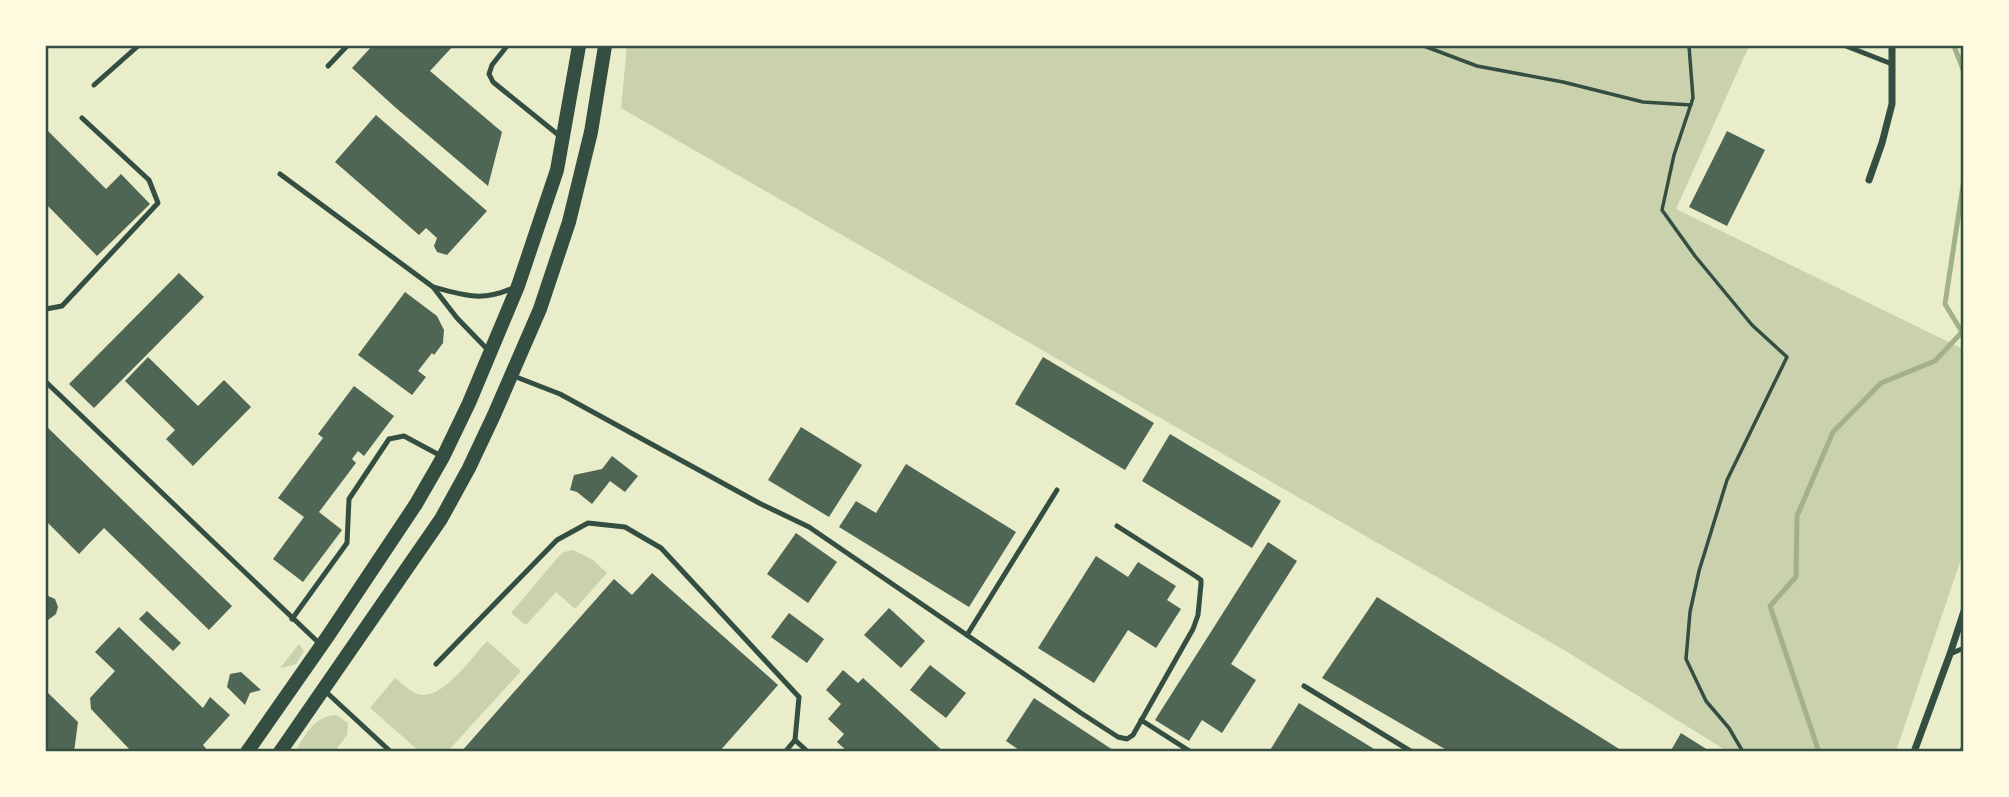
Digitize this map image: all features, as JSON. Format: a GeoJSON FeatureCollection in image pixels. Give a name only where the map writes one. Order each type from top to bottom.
{"type":"FeatureCollection","features":[{"type":"Feature","properties":{"kind":"main road"},"geometry":{"type":"LineString","coordinates":[[247,751],[416,504],[443,457],[518,286],[557,170],[579,46]]}},
{"type":"Feature","properties":{"kind":"main road"},"geometry":{"type":"LineString","coordinates":[[280,751],[441,519],[474,457],[540,309],[569,222],[591,132],[605,46]]}},
{"type":"Feature","properties":{"kind":"main road"},"geometry":{"type":"LineString","coordinates":[[306,666],[319,660],[326,661],[330,669],[322,688]]}},
{"type":"Feature","properties":{"kind":"street"},"geometry":{"type":"LineString","coordinates":[[1868,180],[1882,143],[1892,104],[1892,46]]}},
{"type":"Feature","properties":{"kind":"street"},"geometry":{"type":"LineString","coordinates":[[1914,751],[1964,611]]}},
{"type":"Feature","properties":{"kind":"lane"},"geometry":{"type":"LineString","coordinates":[[94,85],[138,46]]}},
{"type":"Feature","properties":{"kind":"lane"},"geometry":{"type":"LineString","coordinates":[[328,66],[347,46]]}},
{"type":"Feature","properties":{"kind":"lane"},"geometry":{"type":"LineString","coordinates":[[508,46],[492,65],[489,74],[493,82],[564,139]]}},
{"type":"Feature","properties":{"kind":"lane"},"geometry":{"type":"LineString","coordinates":[[1846,46],[1892,64]]}},
{"type":"Feature","properties":{"kind":"lane"},"geometry":{"type":"LineString","coordinates":[[46,309],[62,306],[158,203],[149,180],[82,118]]}},
{"type":"Feature","properties":{"kind":"lane"},"geometry":{"type":"LineString","coordinates":[[280,174],[433,287],[490,353]]}},
{"type":"Feature","properties":{"kind":"lane"},"geometry":{"type":"LineString","coordinates":[[433,287],[461,295],[481,297],[498,295],[518,286]]}},
{"type":"Feature","properties":{"kind":"lane"},"geometry":{"type":"LineString","coordinates":[[511,375],[560,394],[759,503],[809,527],[1118,737],[1127,739],[1133,735],[1193,629],[1198,615],[1201,580],[1117,526]]}},
{"type":"Feature","properties":{"kind":"lane"},"geometry":{"type":"LineString","coordinates":[[46,382],[321,645]]}},
{"type":"Feature","properties":{"kind":"lane"},"geometry":{"type":"LineString","coordinates":[[292,619],[347,543],[349,499],[389,439],[404,436],[443,457]]}},
{"type":"Feature","properties":{"kind":"lane"},"geometry":{"type":"LineString","coordinates":[[967,635],[1057,490]]}},
{"type":"Feature","properties":{"kind":"lane"},"geometry":{"type":"LineString","coordinates":[[436,664],[557,540],[588,523],[625,527],[661,548],[799,697],[795,740],[785,751]]}},
{"type":"Feature","properties":{"kind":"lane"},"geometry":{"type":"LineString","coordinates":[[1950,654],[1964,648]]}},
{"type":"Feature","properties":{"kind":"lane"},"geometry":{"type":"LineString","coordinates":[[1304,686],[1412,751]]}},
{"type":"Feature","properties":{"kind":"lane"},"geometry":{"type":"LineString","coordinates":[[322,688],[391,751]]}},
{"type":"Feature","properties":{"kind":"lane"},"geometry":{"type":"LineString","coordinates":[[1141,720],[1191,751]]}},
{"type":"Feature","properties":{"kind":"lane"},"geometry":{"type":"LineString","coordinates":[[795,740],[808,751]]}},
{"type":"Feature","properties":{"kind":"path"},"geometry":{"type":"LineString","coordinates":[[1424,46],[1477,65],[1563,82],[1643,102],[1691,105]]}},
{"type":"Feature","properties":{"kind":"path"},"geometry":{"type":"LineString","coordinates":[[1689,46],[1693,99],[1674,155],[1662,210],[1752,325],[1787,356],[1727,480],[1699,571],[1690,612],[1686,659],[1706,701],[1743,751]]}},
{"type":"Feature","properties":{"kind":"path"},"geometry":{"type":"LineString","coordinates":[[1961,751],[1964,743]]}},
{"type":"Feature","properties":{"kind":"green space"},"geometry":{"type":"Polygon","coordinates":[[[627,46],[1749,46],[1676,209],[1963,349],[1963,553],[1896,751],[1727,751],[1564,650],[621,108],[627,46]]]}},
{"type":"Feature","properties":{"kind":"green space"},"geometry":{"type":"Polygon","coordinates":[[[573,550],[593,560],[607,573],[575,609],[556,592],[526,625],[511,613],[559,556],[573,550]]]}},
{"type":"Feature","properties":{"kind":"green space"},"geometry":{"type":"Polygon","coordinates":[[[487,641],[521,671],[448,751],[419,751],[370,708],[395,678],[418,694],[427,695],[437,691],[456,676],[487,641]]]}},
{"type":"Feature","properties":{"kind":"green space"},"geometry":{"type":"Polygon","coordinates":[[[299,644],[304,651],[296,664],[280,668],[299,644]]]}},
{"type":"Feature","properties":{"kind":"green space"},"geometry":{"type":"Polygon","coordinates":[[[336,715],[348,723],[347,735],[335,751],[295,751],[316,723],[336,715]]]}},
{"type":"Feature","properties":{"kind":"building"},"geometry":{"type":"Polygon","coordinates":[[[372,46],[453,46],[430,71],[502,132],[488,186],[352,68],[372,46]]]}},
{"type":"Feature","properties":{"kind":"building"},"geometry":{"type":"Polygon","coordinates":[[[376,115],[487,211],[447,255],[437,252],[434,246],[437,238],[426,228],[419,235],[335,162],[376,115]]]}},
{"type":"Feature","properties":{"kind":"building"},"geometry":{"type":"Polygon","coordinates":[[[47,130],[106,189],[121,174],[150,204],[97,256],[46,204],[47,130]]]}},
{"type":"Feature","properties":{"kind":"building"},"geometry":{"type":"Polygon","coordinates":[[[1727,131],[1765,150],[1727,226],[1689,207],[1727,131]]]}},
{"type":"Feature","properties":{"kind":"building"},"geometry":{"type":"Polygon","coordinates":[[[179,273],[204,297],[94,408],[69,384],[179,273]]]}},
{"type":"Feature","properties":{"kind":"building"},"geometry":{"type":"Polygon","coordinates":[[[405,292],[437,316],[444,330],[443,343],[418,371],[426,377],[412,395],[358,355],[405,292]]]}},
{"type":"Feature","properties":{"kind":"building"},"geometry":{"type":"Polygon","coordinates":[[[148,357],[198,406],[224,380],[251,407],[193,466],[166,439],[175,430],[125,381],[148,357]]]}},
{"type":"Feature","properties":{"kind":"building"},"geometry":{"type":"Polygon","coordinates":[[[1043,357],[1154,423],[1125,470],[1015,404],[1043,357]]]}},
{"type":"Feature","properties":{"kind":"building"},"geometry":{"type":"Polygon","coordinates":[[[354,386],[394,416],[364,456],[358,451],[352,459],[356,463],[319,512],[342,530],[303,582],[273,559],[304,517],[278,498],[323,438],[318,434],[354,386]]]}},
{"type":"Feature","properties":{"kind":"building"},"geometry":{"type":"Polygon","coordinates":[[[46,426],[232,606],[209,630],[104,528],[79,554],[46,521],[46,426]]]}},
{"type":"Feature","properties":{"kind":"building"},"geometry":{"type":"Polygon","coordinates":[[[801,427],[862,465],[829,517],[768,480],[801,427]]]}},
{"type":"Feature","properties":{"kind":"building"},"geometry":{"type":"Polygon","coordinates":[[[1170,434],[1281,501],[1252,548],[1142,481],[1170,434]]]}},
{"type":"Feature","properties":{"kind":"building"},"geometry":{"type":"Polygon","coordinates":[[[612,456],[638,476],[625,492],[610,481],[592,504],[570,490],[574,475],[602,469],[612,456]]]}},
{"type":"Feature","properties":{"kind":"building"},"geometry":{"type":"Polygon","coordinates":[[[906,464],[1016,532],[969,607],[839,527],[856,501],[876,513],[906,464]]]}},
{"type":"Feature","properties":{"kind":"building"},"geometry":{"type":"Polygon","coordinates":[[[796,533],[837,562],[808,603],[767,574],[796,533]]]}},
{"type":"Feature","properties":{"kind":"building"},"geometry":{"type":"Polygon","coordinates":[[[1268,542],[1297,561],[1231,664],[1256,680],[1222,733],[1202,720],[1189,741],[1155,720],[1268,542]]]}},
{"type":"Feature","properties":{"kind":"building"},"geometry":{"type":"Polygon","coordinates":[[[1096,556],[1128,577],[1138,562],[1176,586],[1167,600],[1181,609],[1156,648],[1128,630],[1094,683],[1038,648],[1096,556]]]}},
{"type":"Feature","properties":{"kind":"building"},"geometry":{"type":"Polygon","coordinates":[[[652,573],[778,685],[719,752],[461,752],[614,579],[632,595],[652,573]]]}},
{"type":"Feature","properties":{"kind":"building"},"geometry":{"type":"Polygon","coordinates":[[[46,595],[55,599],[58,607],[56,614],[48,620],[46,620],[46,595]]]}},
{"type":"Feature","properties":{"kind":"building"},"geometry":{"type":"Polygon","coordinates":[[[1377,597],[1624,752],[1450,752],[1322,678],[1377,597]]]}},
{"type":"Feature","properties":{"kind":"building"},"geometry":{"type":"Polygon","coordinates":[[[889,608],[925,641],[901,668],[864,635],[889,608]]]}},
{"type":"Feature","properties":{"kind":"building"},"geometry":{"type":"Polygon","coordinates":[[[147,611],[181,643],[173,651],[139,619],[147,611]]]}},
{"type":"Feature","properties":{"kind":"building"},"geometry":{"type":"Polygon","coordinates":[[[789,613],[824,639],[807,663],[771,637],[789,613]]]}},
{"type":"Feature","properties":{"kind":"building"},"geometry":{"type":"Polygon","coordinates":[[[119,627],[203,708],[210,697],[230,715],[203,745],[209,752],[132,752],[91,709],[90,698],[115,671],[95,652],[119,627]]]}},
{"type":"Feature","properties":{"kind":"building"},"geometry":{"type":"Polygon","coordinates":[[[930,665],[966,693],[946,718],[910,690],[930,665]]]}},
{"type":"Feature","properties":{"kind":"building"},"geometry":{"type":"Polygon","coordinates":[[[843,670],[858,683],[863,678],[944,752],[848,752],[837,742],[844,734],[828,719],[841,704],[826,690],[843,670]]]}},
{"type":"Feature","properties":{"kind":"building"},"geometry":{"type":"Polygon","coordinates":[[[241,672],[261,690],[250,693],[245,705],[227,687],[230,674],[241,672]]]}},
{"type":"Feature","properties":{"kind":"building"},"geometry":{"type":"Polygon","coordinates":[[[46,691],[78,722],[74,752],[46,752],[46,691]]]}},
{"type":"Feature","properties":{"kind":"building"},"geometry":{"type":"Polygon","coordinates":[[[1034,698],[1116,752],[1022,752],[1006,741],[1034,698]]]}},
{"type":"Feature","properties":{"kind":"building"},"geometry":{"type":"Polygon","coordinates":[[[1299,703],[1379,752],[1269,752],[1299,703]]]}},
{"type":"Feature","properties":{"kind":"building"},"geometry":{"type":"Polygon","coordinates":[[[1681,733],[1711,752],[1670,752],[1681,733]]]}},
{"type":"Feature","properties":{"kind":"waterway"},"geometry":{"type":"LineString","coordinates":[[1954,46],[1964,72]]}},
{"type":"Feature","properties":{"kind":"waterway"},"geometry":{"type":"LineString","coordinates":[[1819,752],[1770,606],[1796,577],[1797,516],[1833,432],[1881,383],[1935,361],[1962,332],[1945,304],[1964,179]]}}]}
